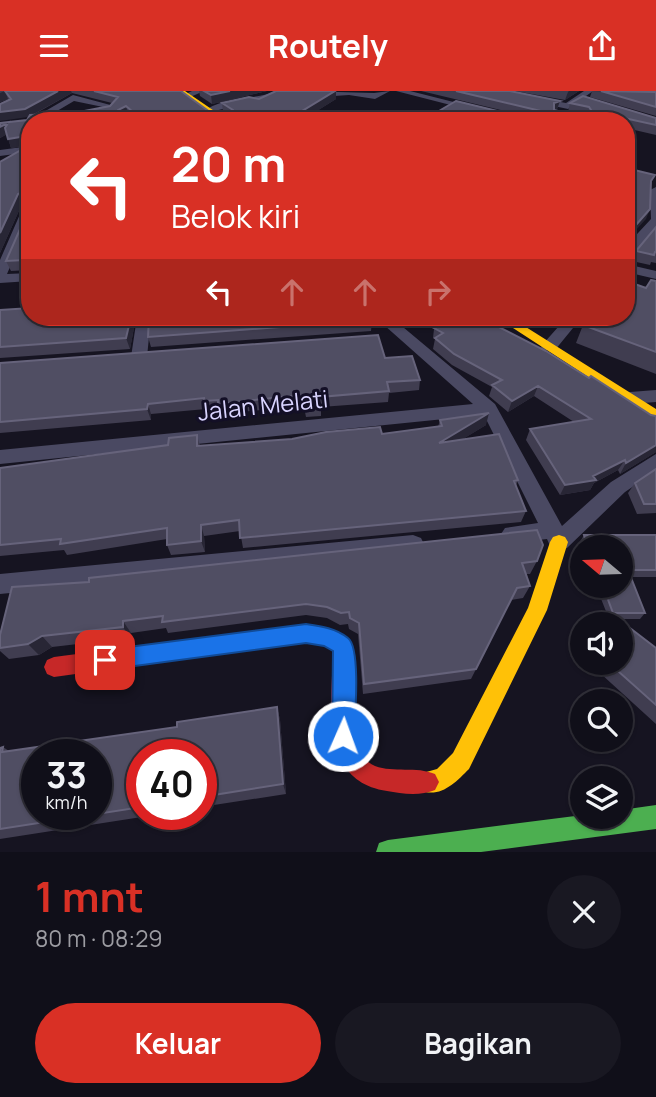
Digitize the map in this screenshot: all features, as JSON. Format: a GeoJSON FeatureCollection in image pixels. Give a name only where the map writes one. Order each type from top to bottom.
{"type":"FeatureCollection","features":[{"type":"Feature","properties":{"kind":"street"},"geometry":{"type":"LineString","coordinates":[[211,109],[250,99],[259,102],[285,91]]}},
{"type":"Feature","properties":{"kind":"street"},"geometry":{"type":"LineString","coordinates":[[306,91],[319,94],[349,92],[374,96],[386,91]]}},
{"type":"Feature","properties":{"kind":"street"},"geometry":{"type":"LineString","coordinates":[[400,91],[447,107],[481,112]]}},
{"type":"Feature","properties":{"kind":"street"},"geometry":{"type":"LineString","coordinates":[[487,91],[568,106]]}},
{"type":"Feature","properties":{"kind":"street"},"geometry":{"type":"LineString","coordinates":[[189,92],[214,112]]}},
{"type":"Feature","properties":{"kind":"street"},"geometry":{"type":"LineString","coordinates":[[476,110],[503,92]]}},
{"type":"Feature","properties":{"kind":"street"},"geometry":{"type":"LineString","coordinates":[[561,112],[578,98],[589,96]]}},
{"type":"Feature","properties":{"kind":"street"},"geometry":{"type":"LineString","coordinates":[[48,112],[74,98],[114,107],[92,112]]}},
{"type":"Feature","properties":{"kind":"street"},"geometry":{"type":"LineString","coordinates":[[0,153],[21,151]]}},
{"type":"Feature","properties":{"kind":"street"},"geometry":{"type":"LineString","coordinates":[[0,162],[21,154]]}},
{"type":"Feature","properties":{"kind":"street"},"geometry":{"type":"LineString","coordinates":[[635,236],[656,219],[656,190]]}},
{"type":"Feature","properties":{"kind":"street"},"geometry":{"type":"LineString","coordinates":[[21,227],[0,277],[21,277]]}},
{"type":"Feature","properties":{"kind":"street"},"geometry":{"type":"LineString","coordinates":[[635,270],[656,275]]}},
{"type":"Feature","properties":{"kind":"street"},"geometry":{"type":"LineString","coordinates":[[139,357],[143,326]]}},
{"type":"Feature","properties":{"kind":"street"},"geometry":{"type":"LineString","coordinates":[[393,326],[489,408],[556,536]]}},
{"type":"Feature","properties":{"kind":"street"},"geometry":{"type":"LineString","coordinates":[[516,326],[656,416]]}},
{"type":"Feature","properties":{"kind":"street"},"geometry":{"type":"LineString","coordinates":[[549,347],[567,326]]}},
{"type":"Feature","properties":{"kind":"street"},"geometry":{"type":"LineString","coordinates":[[379,338],[405,336]]}},
{"type":"Feature","properties":{"kind":"street"},"geometry":{"type":"LineString","coordinates":[[630,398],[656,396]]}},
{"type":"Feature","properties":{"kind":"street","name":"Jalan Melati"},"geometry":{"type":"LineString","coordinates":[[0,457],[489,408]]}},
{"type":"Feature","properties":{"kind":"street"},"geometry":{"type":"LineString","coordinates":[[54,667],[306,633],[327,637],[343,646],[343,736],[346,754],[357,769],[372,777],[436,783],[448,777],[467,749],[537,610],[556,536],[656,461]]}},
{"type":"Feature","properties":{"kind":"street"},"geometry":{"type":"LineString","coordinates":[[498,536],[556,536]]}},
{"type":"Feature","properties":{"kind":"street"},"geometry":{"type":"LineString","coordinates":[[0,584],[429,542]]}},
{"type":"Feature","properties":{"kind":"street"},"geometry":{"type":"LineString","coordinates":[[388,852],[656,817]]}},
{"type":"Feature","properties":{"kind":"building"},"geometry":{"type":"Polygon","coordinates":[[[5,91],[58,91],[25,109],[0,112],[0,104],[11,99],[5,91]]]}},
{"type":"Feature","properties":{"kind":"building"},"geometry":{"type":"Polygon","coordinates":[[[94,91],[181,91],[210,112],[133,112],[126,106],[118,112],[79,112],[110,106],[118,97],[94,91]]]}},
{"type":"Feature","properties":{"kind":"building"},"geometry":{"type":"Polygon","coordinates":[[[204,91],[230,91],[211,95],[204,91]]]}},
{"type":"Feature","properties":{"kind":"building"},"geometry":{"type":"Polygon","coordinates":[[[276,91],[335,91],[301,112],[233,112],[222,103],[249,97],[259,99],[276,91]]]}},
{"type":"Feature","properties":{"kind":"building"},"geometry":{"type":"Polygon","coordinates":[[[456,91],[510,91],[560,101],[554,103],[554,110],[562,112],[545,112],[456,91]]]}},
{"type":"Feature","properties":{"kind":"building"},"geometry":{"type":"Polygon","coordinates":[[[601,91],[656,92],[656,107],[601,91]]]}},
{"type":"Feature","properties":{"kind":"building"},"geometry":{"type":"Polygon","coordinates":[[[583,96],[656,118],[656,125],[635,120],[635,112],[592,112],[589,107],[570,103],[583,96]]]}},
{"type":"Feature","properties":{"kind":"building"},"geometry":{"type":"Polygon","coordinates":[[[456,101],[502,112],[437,112],[456,101]]]}},
{"type":"Feature","properties":{"kind":"building"},"geometry":{"type":"Polygon","coordinates":[[[21,121],[21,137],[8,139],[5,128],[8,123],[0,127],[0,123],[21,121]]]}},
{"type":"Feature","properties":{"kind":"building"},"geometry":{"type":"Polygon","coordinates":[[[21,150],[21,193],[0,233],[0,162],[21,150]]]}},
{"type":"Feature","properties":{"kind":"building"},"geometry":{"type":"Polygon","coordinates":[[[635,170],[655,175],[651,181],[650,209],[635,226],[635,170]]]}},
{"type":"Feature","properties":{"kind":"building"},"geometry":{"type":"Polygon","coordinates":[[[21,227],[21,260],[6,261],[21,227]]]}},
{"type":"Feature","properties":{"kind":"building"},"geometry":{"type":"Polygon","coordinates":[[[656,227],[654,255],[636,251],[656,227]]]}},
{"type":"Feature","properties":{"kind":"building"},"geometry":{"type":"Polygon","coordinates":[[[651,280],[656,281],[656,352],[586,326],[635,326],[635,284],[646,288],[651,280]]]}},
{"type":"Feature","properties":{"kind":"building"},"geometry":{"type":"Polygon","coordinates":[[[21,309],[21,326],[129,326],[126,338],[0,347],[0,310],[21,309]]]}},
{"type":"Feature","properties":{"kind":"building"},"geometry":{"type":"Polygon","coordinates":[[[149,326],[293,326],[148,337],[149,326]]]}},
{"type":"Feature","properties":{"kind":"building"},"geometry":{"type":"Polygon","coordinates":[[[497,326],[546,351],[656,416],[656,445],[626,463],[625,460],[593,476],[596,480],[565,485],[530,429],[591,419],[538,386],[512,401],[492,385],[502,380],[454,354],[435,338],[443,333],[434,328],[497,326]]]}},
{"type":"Feature","properties":{"kind":"building"},"geometry":{"type":"Polygon","coordinates":[[[378,335],[385,358],[412,356],[420,380],[387,382],[389,391],[320,397],[321,405],[305,406],[304,397],[290,396],[218,404],[218,400],[204,401],[204,398],[148,404],[147,409],[0,422],[0,363],[378,335]]]}},
{"type":"Feature","properties":{"kind":"building"},"geometry":{"type":"Polygon","coordinates":[[[489,413],[439,443],[499,434],[518,480],[514,481],[526,511],[240,538],[239,520],[201,525],[201,541],[167,545],[167,528],[60,544],[61,539],[0,545],[0,468],[168,445],[169,438],[197,435],[197,446],[292,439],[326,432],[380,427],[382,434],[442,426],[440,420],[489,413]]]}},
{"type":"Feature","properties":{"kind":"building"},"geometry":{"type":"Polygon","coordinates":[[[656,469],[656,504],[644,504],[635,483],[656,469]]]}},
{"type":"Feature","properties":{"kind":"building"},"geometry":{"type":"Polygon","coordinates":[[[537,530],[543,545],[537,561],[522,563],[530,586],[517,588],[476,669],[364,684],[359,623],[350,618],[349,612],[341,613],[327,607],[306,604],[162,622],[163,616],[123,621],[123,627],[42,636],[28,644],[0,648],[0,635],[12,587],[89,582],[89,578],[537,530]]]}},
{"type":"Feature","properties":{"kind":"building"},"geometry":{"type":"Polygon","coordinates":[[[634,535],[656,535],[656,570],[634,570],[634,535]]]}},
{"type":"Feature","properties":{"kind":"building"},"geometry":{"type":"Polygon","coordinates":[[[634,585],[645,613],[613,612],[608,599],[634,599],[634,585]]]}},
{"type":"Feature","properties":{"kind":"building"},"geometry":{"type":"Polygon","coordinates":[[[633,630],[656,648],[656,705],[622,675],[633,675],[633,630]]]}},
{"type":"Feature","properties":{"kind":"building"},"geometry":{"type":"Polygon","coordinates":[[[277,707],[283,784],[217,794],[217,739],[126,739],[126,809],[112,812],[112,739],[93,739],[177,727],[177,722],[277,707]]]}},
{"type":"Feature","properties":{"kind":"building"},"geometry":{"type":"Polygon","coordinates":[[[3,747],[2,752],[21,749],[21,826],[0,829],[0,748],[3,747]]]}},
{"type":"Feature","properties":{"kind":"traffic: fast"},"geometry":{"type":"LineString","coordinates":[[388,852],[656,817]]}},
{"type":"Feature","properties":{"kind":"traffic: slow"},"geometry":{"type":"LineString","coordinates":[[180,91],[212,112]]}},
{"type":"Feature","properties":{"kind":"traffic: slow"},"geometry":{"type":"LineString","coordinates":[[516,326],[656,416]]}},
{"type":"Feature","properties":{"kind":"traffic: slow"},"geometry":{"type":"LineString","coordinates":[[427,782],[443,779],[461,761],[537,610],[559,542]]}},
{"type":"Feature","properties":{"kind":"traffic: jam"},"geometry":{"type":"LineString","coordinates":[[54,667],[306,633],[327,637],[343,646],[342,714],[344,733],[354,763],[370,776],[394,781],[427,782]]}},
{"type":"Feature","properties":{"kind":"route"},"geometry":{"type":"LineString","coordinates":[[105,660],[306,633],[327,637],[343,646],[343,736]]}}]}
